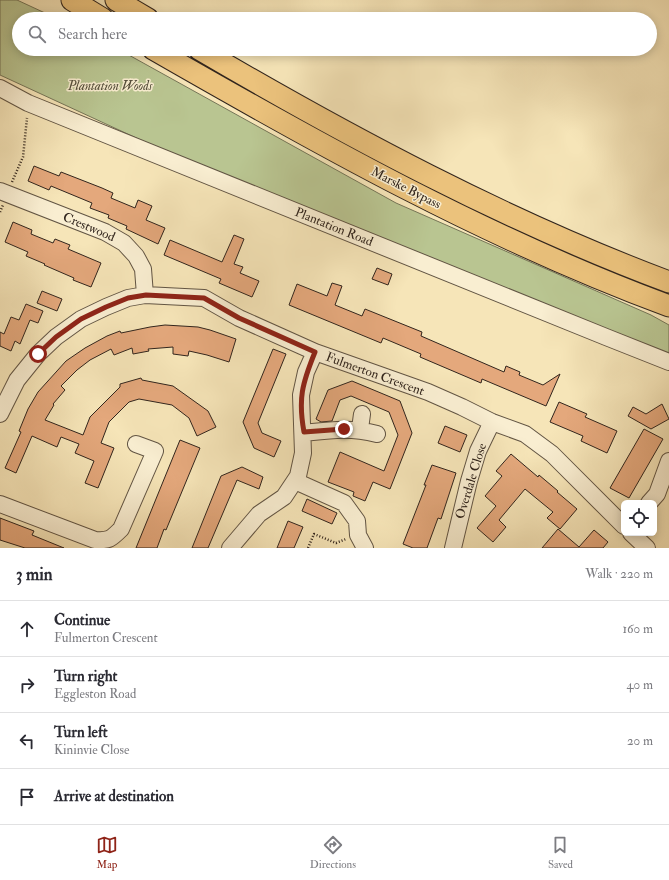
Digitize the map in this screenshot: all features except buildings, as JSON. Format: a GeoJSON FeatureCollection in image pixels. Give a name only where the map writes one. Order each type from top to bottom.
{"type":"FeatureCollection","features":[{"type":"Feature","properties":{"kind":"main road"},"geometry":{"type":"LineString","coordinates":[[72,0],[92,12]]}},
{"type":"Feature","properties":{"kind":"main road"},"geometry":{"type":"LineString","coordinates":[[116,0],[136,12]]}},
{"type":"Feature","properties":{"kind":"main road","name":"Marske Bypass"},"geometry":{"type":"LineString","coordinates":[[165,56],[324,146],[415,194],[517,244],[669,306]]}},
{"type":"Feature","properties":{"kind":"main road","name":"Marske Bypass"},"geometry":{"type":"LineString","coordinates":[[211,56],[348,133],[467,194],[547,233],[669,282]]}},
{"type":"Feature","properties":{"kind":"street","name":"Plantation Road"},"geometry":{"type":"LineString","coordinates":[[0,88],[28,103],[669,362]]}},
{"type":"Feature","properties":{"kind":"street","name":"Crestwood"},"geometry":{"type":"LineString","coordinates":[[4,192],[105,232],[124,243],[136,256],[143,269],[146,295]]}},
{"type":"Feature","properties":{"kind":"street","name":"Fulmerton Crescent"},"geometry":{"type":"LineString","coordinates":[[0,414],[17,380],[38,354],[56,337],[81,319],[128,298],[146,295],[204,298],[239,318],[315,352],[428,392],[492,422],[525,434],[552,454],[621,523]]}},
{"type":"Feature","properties":{"kind":"street"},"geometry":{"type":"LineString","coordinates":[[238,545],[259,514],[284,497],[298,476],[303,453],[304,432],[301,414],[301,395],[306,372],[315,352]]}},
{"type":"Feature","properties":{"kind":"street"},"geometry":{"type":"LineString","coordinates":[[304,432],[344,429],[361,422],[377,434]]}},
{"type":"Feature","properties":{"kind":"street","name":"Overdale Close"},"geometry":{"type":"LineString","coordinates":[[458,546],[469,481],[478,451],[492,422]]}},
{"type":"Feature","properties":{"kind":"street"},"geometry":{"type":"LineString","coordinates":[[0,504],[95,540],[107,541],[121,529],[154,451],[136,444]]}},
{"type":"Feature","properties":{"kind":"street"},"geometry":{"type":"LineString","coordinates":[[652,500],[657,494],[669,460]]}},
{"type":"Feature","properties":{"kind":"street"},"geometry":{"type":"LineString","coordinates":[[295,480],[344,503],[357,521],[361,541]]}},
{"type":"Feature","properties":{"kind":"street"},"geometry":{"type":"LineString","coordinates":[[634,536],[647,548]]}},
{"type":"Feature","properties":{"kind":"path"},"geometry":{"type":"LineString","coordinates":[[0,212],[4,192],[23,157],[28,103]]}},
{"type":"Feature","properties":{"kind":"path"},"geometry":{"type":"LineString","coordinates":[[308,548],[314,534],[336,543],[361,541]]}},
{"type":"Feature","properties":{"kind":"green space","name":"Plantation Woods"},"geometry":{"type":"Polygon","coordinates":[[[0,0],[17,0],[43,12],[12,12],[12,56],[131,56],[396,203],[651,315],[669,325],[669,356],[145,142],[0,75],[0,0]]]}},
{"type":"Feature","properties":{"kind":"route"},"geometry":{"type":"LineString","coordinates":[[38,354],[56,337],[81,319],[128,298],[146,295],[204,298],[239,318],[315,352],[306,372],[301,395],[301,414],[304,432],[344,429]]}}]}
